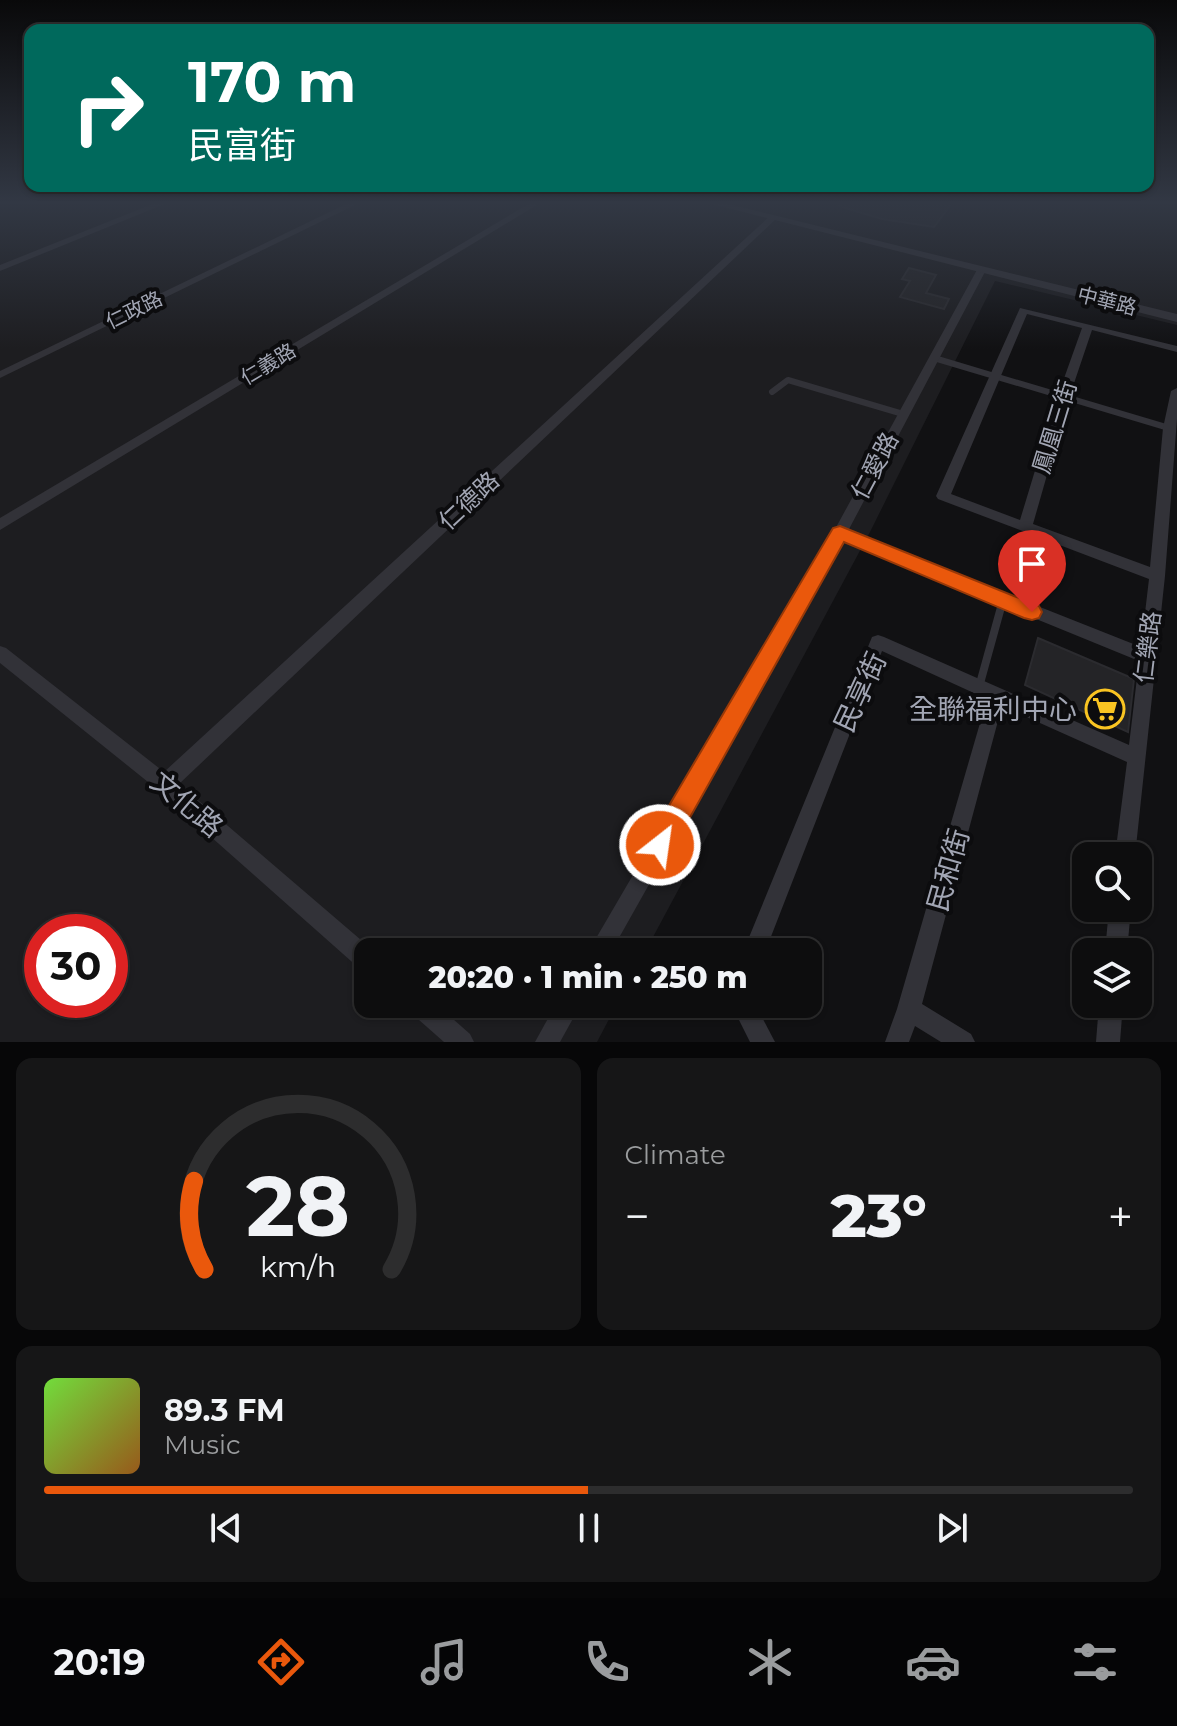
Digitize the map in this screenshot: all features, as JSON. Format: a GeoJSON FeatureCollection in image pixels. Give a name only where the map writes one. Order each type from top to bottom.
{"type":"FeatureCollection","features":[{"type":"Feature","properties":{"kind":"street"},"geometry":{"type":"LineString","coordinates":[[0,268],[41,252]]}},
{"type":"Feature","properties":{"kind":"street","name":"仁政路"},"geometry":{"type":"LineString","coordinates":[[0,375],[255,252]]}},
{"type":"Feature","properties":{"kind":"street","name":"仁義路"},"geometry":{"type":"LineString","coordinates":[[0,525],[455,252]]}},
{"type":"Feature","properties":{"kind":"street","name":"仁德路"},"geometry":{"type":"LineString","coordinates":[[165,784],[737,252]]}},
{"type":"Feature","properties":{"kind":"street","name":"中華路"},"geometry":{"type":"LineString","coordinates":[[908,252],[1177,318]]}},
{"type":"Feature","properties":{"kind":"street","name":"仁愛路"},"geometry":{"type":"LineString","coordinates":[[607,938],[840,533],[981,270]]}},
{"type":"Feature","properties":{"kind":"street"},"geometry":{"type":"LineString","coordinates":[[1157,576],[943,496],[1024,310],[1177,349]]}},
{"type":"Feature","properties":{"kind":"street","name":"鳳凰三街"},"geometry":{"type":"LineString","coordinates":[[1025,528],[1063,398],[1088,327]]}},
{"type":"Feature","properties":{"kind":"street","name":"仁樂路"},"geometry":{"type":"LineString","coordinates":[[1126,842],[1177,391]]}},
{"type":"Feature","properties":{"kind":"street"},"geometry":{"type":"LineString","coordinates":[[840,533],[1147,657]]}},
{"type":"Feature","properties":{"kind":"street","name":"民享街"},"geometry":{"type":"LineString","coordinates":[[760,938],[878,642],[1134,756]]}},
{"type":"Feature","properties":{"kind":"street","name":"文化路"},"geometry":{"type":"LineString","coordinates":[[0,653],[165,784],[354,949]]}},
{"type":"Feature","properties":{"kind":"street","name":"民和街"},"geometry":{"type":"LineString","coordinates":[[897,1042],[909,1009],[988,693]]}},
{"type":"Feature","properties":{"kind":"street"},"geometry":{"type":"LineString","coordinates":[[909,1009],[963,1042]]}},
{"type":"Feature","properties":{"kind":"street"},"geometry":{"type":"LineString","coordinates":[[434,1018],[462,1042]]}},
{"type":"Feature","properties":{"kind":"street"},"geometry":{"type":"LineString","coordinates":[[547,1042],[561,1018]]}},
{"type":"Feature","properties":{"kind":"street"},"geometry":{"type":"LineString","coordinates":[[750,1018],[763,1042]]}},
{"type":"Feature","properties":{"kind":"street"},"geometry":{"type":"LineString","coordinates":[[1108,1042],[1110,1018]]}},
{"type":"Feature","properties":{"kind":"lane"},"geometry":{"type":"LineString","coordinates":[[934,358],[1173,429]]}},
{"type":"Feature","properties":{"kind":"lane"},"geometry":{"type":"LineString","coordinates":[[772,392],[788,380],[903,414]]}},
{"type":"Feature","properties":{"kind":"lane"},"geometry":{"type":"LineString","coordinates":[[988,693],[1003,600]]}},
{"type":"Feature","properties":{"kind":"shaded area"},"geometry":{"type":"Polygon","coordinates":[[[0,252],[1177,252],[1177,325],[995,281],[870,532],[652,938],[354,938],[354,1018],[610,1018],[597,1042],[0,1042],[0,252]]]}},
{"type":"Feature","properties":{"kind":"building"},"geometry":{"type":"Polygon","coordinates":[[[909,268],[936,275],[926,293],[949,299],[944,309],[900,297],[910,281],[902,279],[909,268]]]}},
{"type":"Feature","properties":{"kind":"building","name":"全聯福利中心"},"geometry":{"type":"Polygon","coordinates":[[[1038,638],[1134,679],[1128,732],[1025,685],[1038,638]]]}},
{"type":"Feature","properties":{"kind":"place","name":"全聯福利中心"},"geometry":{"type":"Point","coordinates":[1105,709]}},
{"type":"Feature","properties":{"kind":"route"},"geometry":{"type":"LineString","coordinates":[[660,845],[840,533],[1032,612]]}}]}
